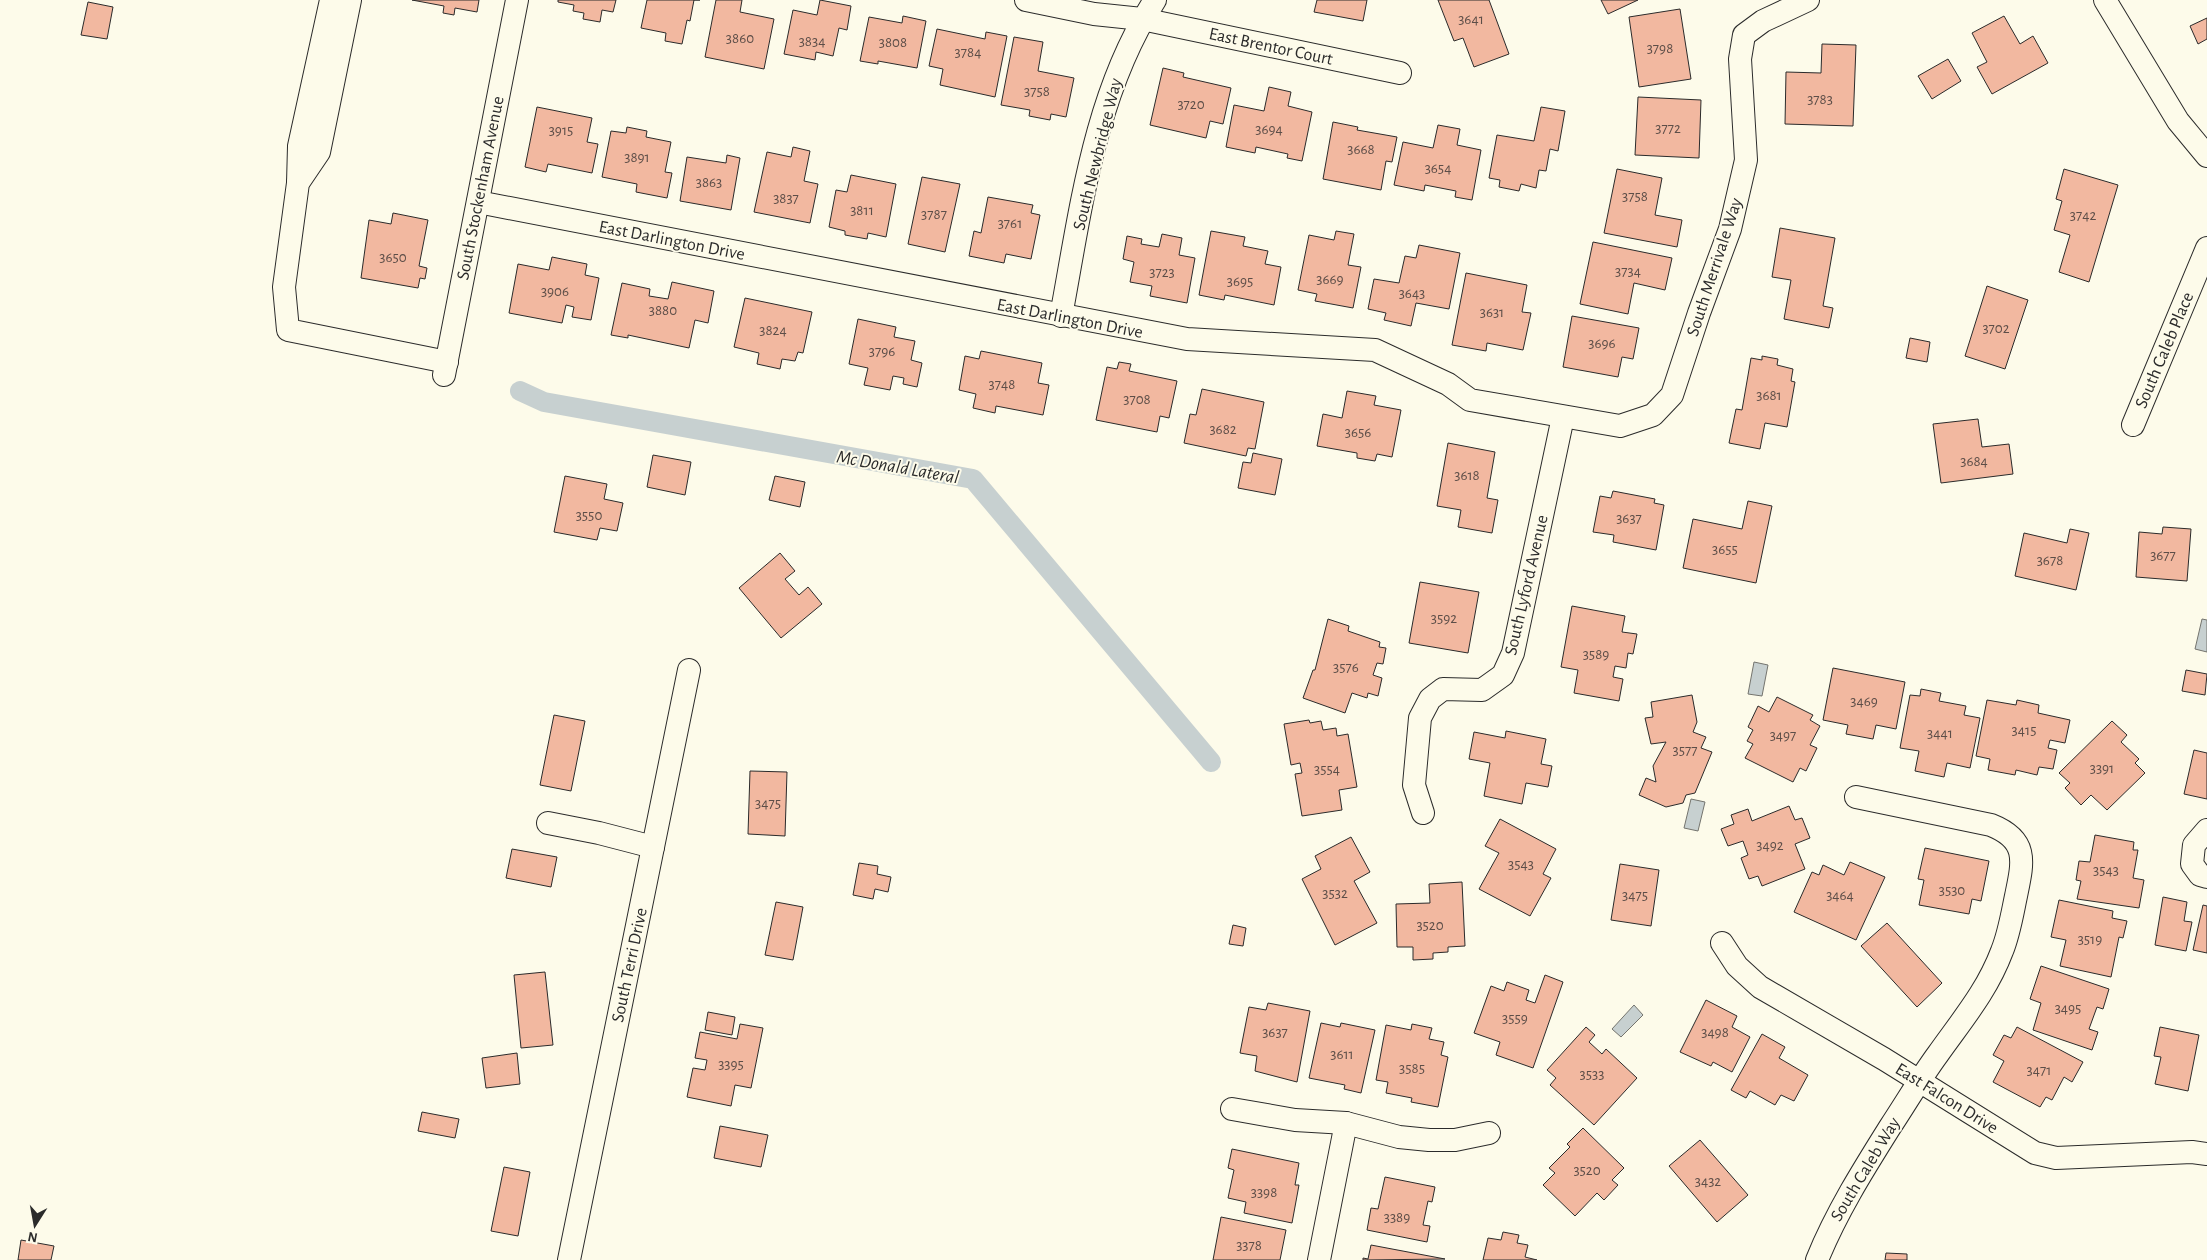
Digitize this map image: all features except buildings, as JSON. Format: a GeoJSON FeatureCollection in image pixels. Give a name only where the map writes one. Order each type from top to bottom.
{"type":"FeatureCollection","features":[{"type":"Feature","properties":{"kind":"street"},"geometry":{"type":"LineString","coordinates":[[298,183],[299,146],[331,0]]}},
{"type":"Feature","properties":{"kind":"street"},"geometry":{"type":"LineString","coordinates":[[298,183],[319,152],[350,0]]}},
{"type":"Feature","properties":{"kind":"street","name":"South Stockenham Avenue"},"geometry":{"type":"LineString","coordinates":[[298,183],[284,286],[288,330],[445,369],[517,0]]}},
{"type":"Feature","properties":{"kind":"street","name":"East Brentor Court"},"geometry":{"type":"LineString","coordinates":[[1026,0],[1094,14],[1142,19],[1400,73]]}},
{"type":"Feature","properties":{"kind":"street","name":"South Newbridge Way"},"geometry":{"type":"LineString","coordinates":[[1061,316],[1079,218],[1108,95],[1124,54],[1154,0]]}},
{"type":"Feature","properties":{"kind":"street","name":"South Merrivale Way"},"geometry":{"type":"LineString","coordinates":[[1653,415],[1672,395],[1698,313],[1730,229],[1746,160],[1740,59],[1744,35],[1763,21],[1808,0]]}},
{"type":"Feature","properties":{"kind":"street"},"geometry":{"type":"LineString","coordinates":[[2105,0],[2178,122],[2207,156]]}},
{"type":"Feature","properties":{"kind":"street","name":"East Darlington Drive"},"geometry":{"type":"LineString","coordinates":[[478,202],[1187,340],[1375,350],[1448,384],[1470,400],[1563,418],[1620,426],[1653,415]]}},
{"type":"Feature","properties":{"kind":"street","name":"South Caleb Place"},"geometry":{"type":"LineString","coordinates":[[2133,425],[2207,248]]}},
{"type":"Feature","properties":{"kind":"street","name":"South Lyford Avenue"},"geometry":{"type":"LineString","coordinates":[[1423,812],[1414,785],[1420,718],[1430,699],[1443,689],[1482,690],[1503,675],[1513,653],[1563,418]]}},
{"type":"Feature","properties":{"kind":"street","name":"South Terri Drive"},"geometry":{"type":"LineString","coordinates":[[569,1260],[689,670]]}},
{"type":"Feature","properties":{"kind":"street"},"geometry":{"type":"LineString","coordinates":[[1856,797],[1991,825],[2004,830],[2014,839],[2021,852],[2022,870],[2002,952],[1974,1007],[1937,1054],[1919,1082]]}},
{"type":"Feature","properties":{"kind":"street"},"geometry":{"type":"LineString","coordinates":[[548,823],[608,835],[653,847]]}},
{"type":"Feature","properties":{"kind":"street"},"geometry":{"type":"LineString","coordinates":[[2207,830],[2194,845],[2192,864],[2200,875],[2207,877]]}},
{"type":"Feature","properties":{"kind":"street","name":"East Falcon Drive"},"geometry":{"type":"LineString","coordinates":[[1722,943],[1737,966],[1760,987],[2034,1152],[2049,1156],[2073,1158],[2192,1152],[2207,1154]]}},
{"type":"Feature","properties":{"kind":"street","name":"South Caleb Way"},"geometry":{"type":"LineString","coordinates":[[1817,1260],[1830,1228],[1869,1160],[1919,1082]]}},
{"type":"Feature","properties":{"kind":"street"},"geometry":{"type":"LineString","coordinates":[[1232,1109],[1295,1120],[1346,1123],[1399,1137],[1429,1140],[1455,1140],[1490,1133]]}},
{"type":"Feature","properties":{"kind":"street"},"geometry":{"type":"LineString","coordinates":[[1319,1260],[1346,1123]]}},
{"type":"Feature","properties":{"kind":"shaded area"},"geometry":{"type":"Polygon","coordinates":[[[2202,619],[2207,620],[2207,652],[2195,649],[2202,619]]]}},
{"type":"Feature","properties":{"kind":"shaded area"},"geometry":{"type":"Polygon","coordinates":[[[1754,662],[1768,665],[1762,696],[1748,694],[1754,662]]]}},
{"type":"Feature","properties":{"kind":"shaded area"},"geometry":{"type":"Polygon","coordinates":[[[1691,799],[1705,802],[1698,831],[1684,828],[1691,799]]]}},
{"type":"Feature","properties":{"kind":"shaded area"},"geometry":{"type":"Polygon","coordinates":[[[1634,1005],[1643,1015],[1621,1037],[1612,1029],[1634,1005]]]}},
{"type":"Feature","properties":{"kind":"waterway","name":"Mc Donald Lateral"},"geometry":{"type":"LineString","coordinates":[[520,391],[544,402],[973,479],[1211,762]]}}]}
